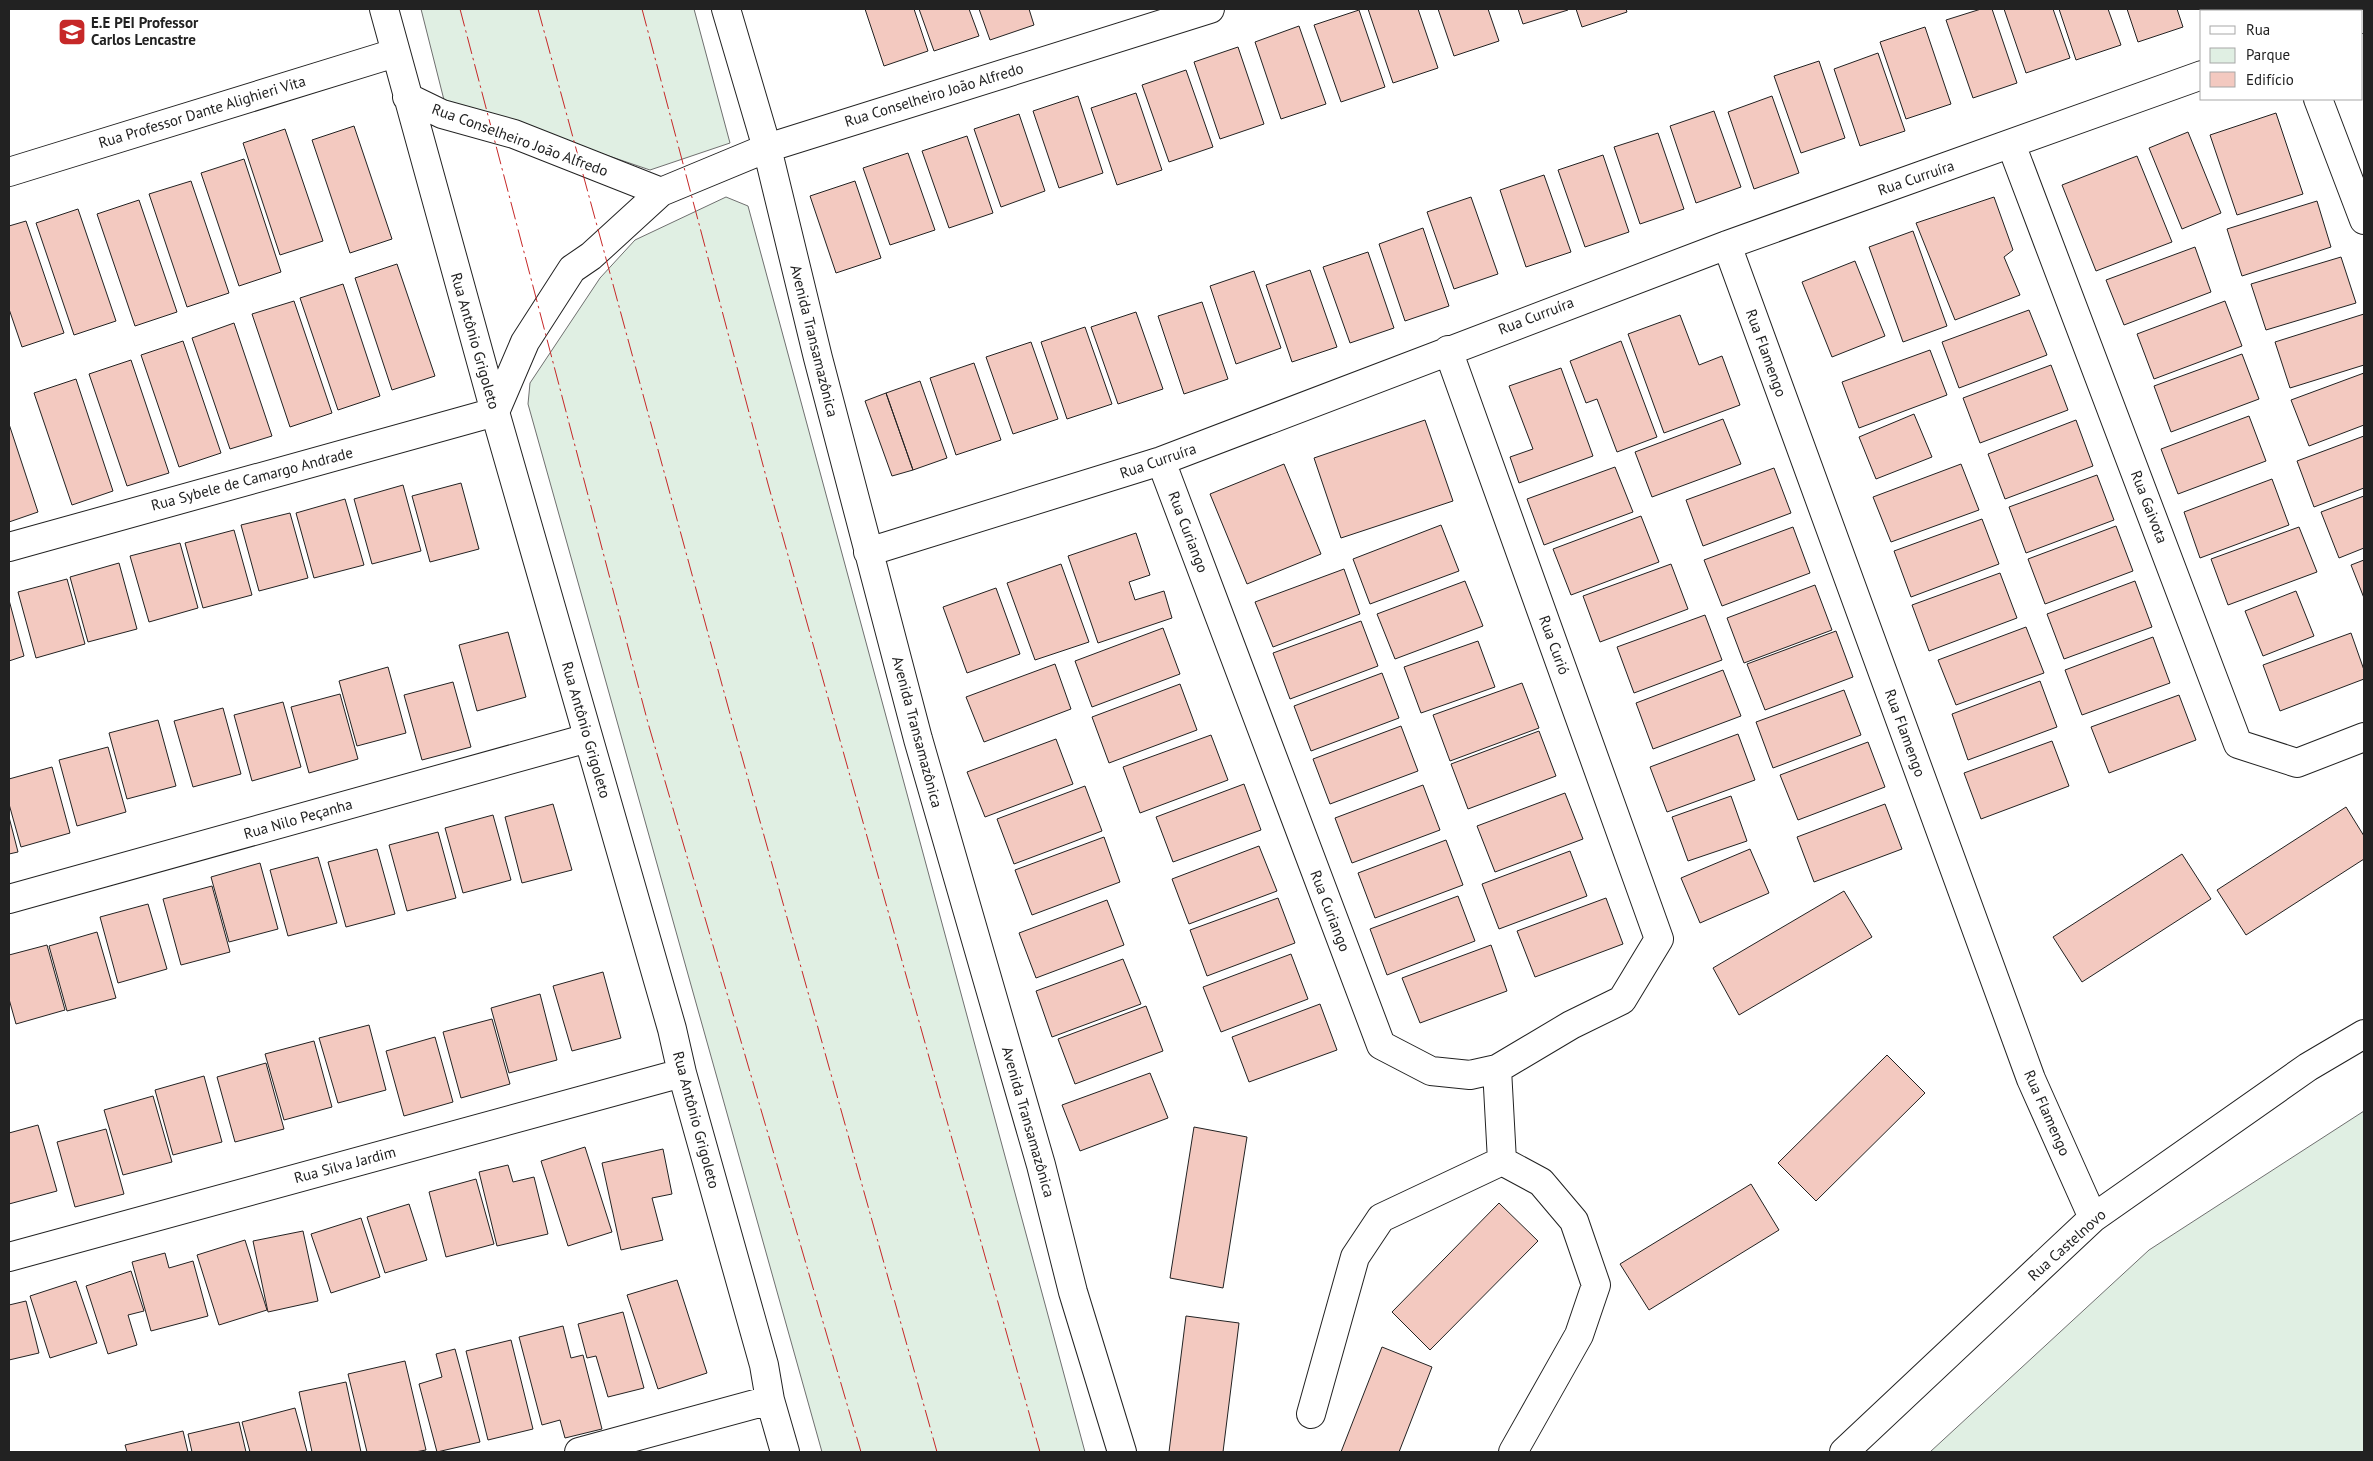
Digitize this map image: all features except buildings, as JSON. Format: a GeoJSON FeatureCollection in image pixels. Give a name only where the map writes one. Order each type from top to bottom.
{"type":"FeatureCollection","features":[{"type":"Feature","properties":{"kind":"street","name":"Rua Antônio Grigoleto"},"geometry":{"type":"LineString","coordinates":[[384,9],[495,412],[672,1029],[682,1073],[764,1365],[770,1400],[785,1452]]}},
{"type":"Feature","properties":{"kind":"street","name":"Avenida Transamazônica"},"geometry":{"type":"LineString","coordinates":[[726,9],[767,148],[818,358],[918,738],[1041,1165],[1073,1292],[1122,1452]]}},
{"type":"Feature","properties":{"kind":"street","name":"Rua Conselheiro João Alfredo"},"geometry":{"type":"LineString","coordinates":[[495,412],[525,342],[572,269],[591,256],[661,192],[767,148],[1210,9]]}},
{"type":"Feature","properties":{"kind":"street","name":"Rua Professor Dante Alighieri Vita"},"geometry":{"type":"LineString","coordinates":[[9,172],[395,53]]}},
{"type":"Feature","properties":{"kind":"street","name":"Rua Curruíra"},"geometry":{"type":"LineString","coordinates":[[868,552],[1161,462],[1726,244],[2200,76]]}},
{"type":"Feature","properties":{"kind":"street","name":"Rua Conselheiro João Alfredo"},"geometry":{"type":"LineString","coordinates":[[407,97],[442,114],[514,134],[661,192]]}},
{"type":"Feature","properties":{"kind":"street"},"geometry":{"type":"LineString","coordinates":[[2318,100],[2364,220]]}},
{"type":"Feature","properties":{"kind":"street","name":"Rua Gaivota"},"geometry":{"type":"LineString","coordinates":[[2011,144],[2238,744],[2297,763],[2364,736]]}},
{"type":"Feature","properties":{"kind":"street","name":"Rua Flamengo"},"geometry":{"type":"LineString","coordinates":[[1726,244],[2031,1079],[2093,1218]]}},
{"type":"Feature","properties":{"kind":"street","name":"Rua Curió"},"geometry":{"type":"LineString","coordinates":[[1448,350],[1659,939]]}},
{"type":"Feature","properties":{"kind":"street","name":"Rua Sybele de Camargo Andrade"},"geometry":{"type":"LineString","coordinates":[[9,547],[495,412]]}},
{"type":"Feature","properties":{"kind":"street","name":"Rua Curiango"},"geometry":{"type":"LineString","coordinates":[[1161,462],[1381,1045],[1431,1071],[1470,1075],[1497,1069],[1571,1025],[1622,1000],[1659,939]]}},
{"type":"Feature","properties":{"kind":"street","name":"Rua Nilo Peçanha"},"geometry":{"type":"LineString","coordinates":[[9,899],[588,738]]}},
{"type":"Feature","properties":{"kind":"street","name":"Rua Castelnovo"},"geometry":{"type":"LineString","coordinates":[[1844,1452],[2093,1218],[2308,1066],[2364,1034]]}},
{"type":"Feature","properties":{"kind":"street"},"geometry":{"type":"LineString","coordinates":[[1497,1069],[1502,1161]]}},
{"type":"Feature","properties":{"kind":"street","name":"Rua Silva Jardim"},"geometry":{"type":"LineString","coordinates":[[9,1257],[682,1073]]}},
{"type":"Feature","properties":{"kind":"street"},"geometry":{"type":"LineString","coordinates":[[1311,1414],[1355,1258],[1381,1218],[1502,1161]]}},
{"type":"Feature","properties":{"kind":"street"},"geometry":{"type":"LineString","coordinates":[[1502,1161],[1541,1182],[1574,1221],[1596,1285],[1579,1335],[1513,1452]]}},
{"type":"Feature","properties":{"kind":"street"},"geometry":{"type":"LineString","coordinates":[[579,1452],[770,1400]]}},
{"type":"Feature","properties":{"kind":"green space"},"geometry":{"type":"Polygon","coordinates":[[[421,9],[694,9],[730,143],[650,170],[444,100],[421,9]]]}},
{"type":"Feature","properties":{"kind":"green space"},"geometry":{"type":"Polygon","coordinates":[[[726,197],[748,206],[1085,1452],[822,1452],[528,404],[530,383],[600,278],[635,240],[726,197]]]}},
{"type":"Feature","properties":{"kind":"green space"},"geometry":{"type":"Polygon","coordinates":[[[2364,1111],[2364,1452],[1930,1452],[2149,1250],[2364,1111]]]}},
{"type":"Feature","properties":{"kind":"power"},"geometry":{"type":"LineString","coordinates":[[460,9],[648,723],[861,1452]]}},
{"type":"Feature","properties":{"kind":"power"},"geometry":{"type":"LineString","coordinates":[[538,9],[733,725],[937,1452]]}},
{"type":"Feature","properties":{"kind":"power"},"geometry":{"type":"LineString","coordinates":[[642,9],[768,484],[1040,1452]]}},
{"type":"Feature","properties":{"kind":"place","name":"E.E PEI Professor Carlos Lencastre"},"geometry":{"type":"Point","coordinates":[72,32]}}]}
